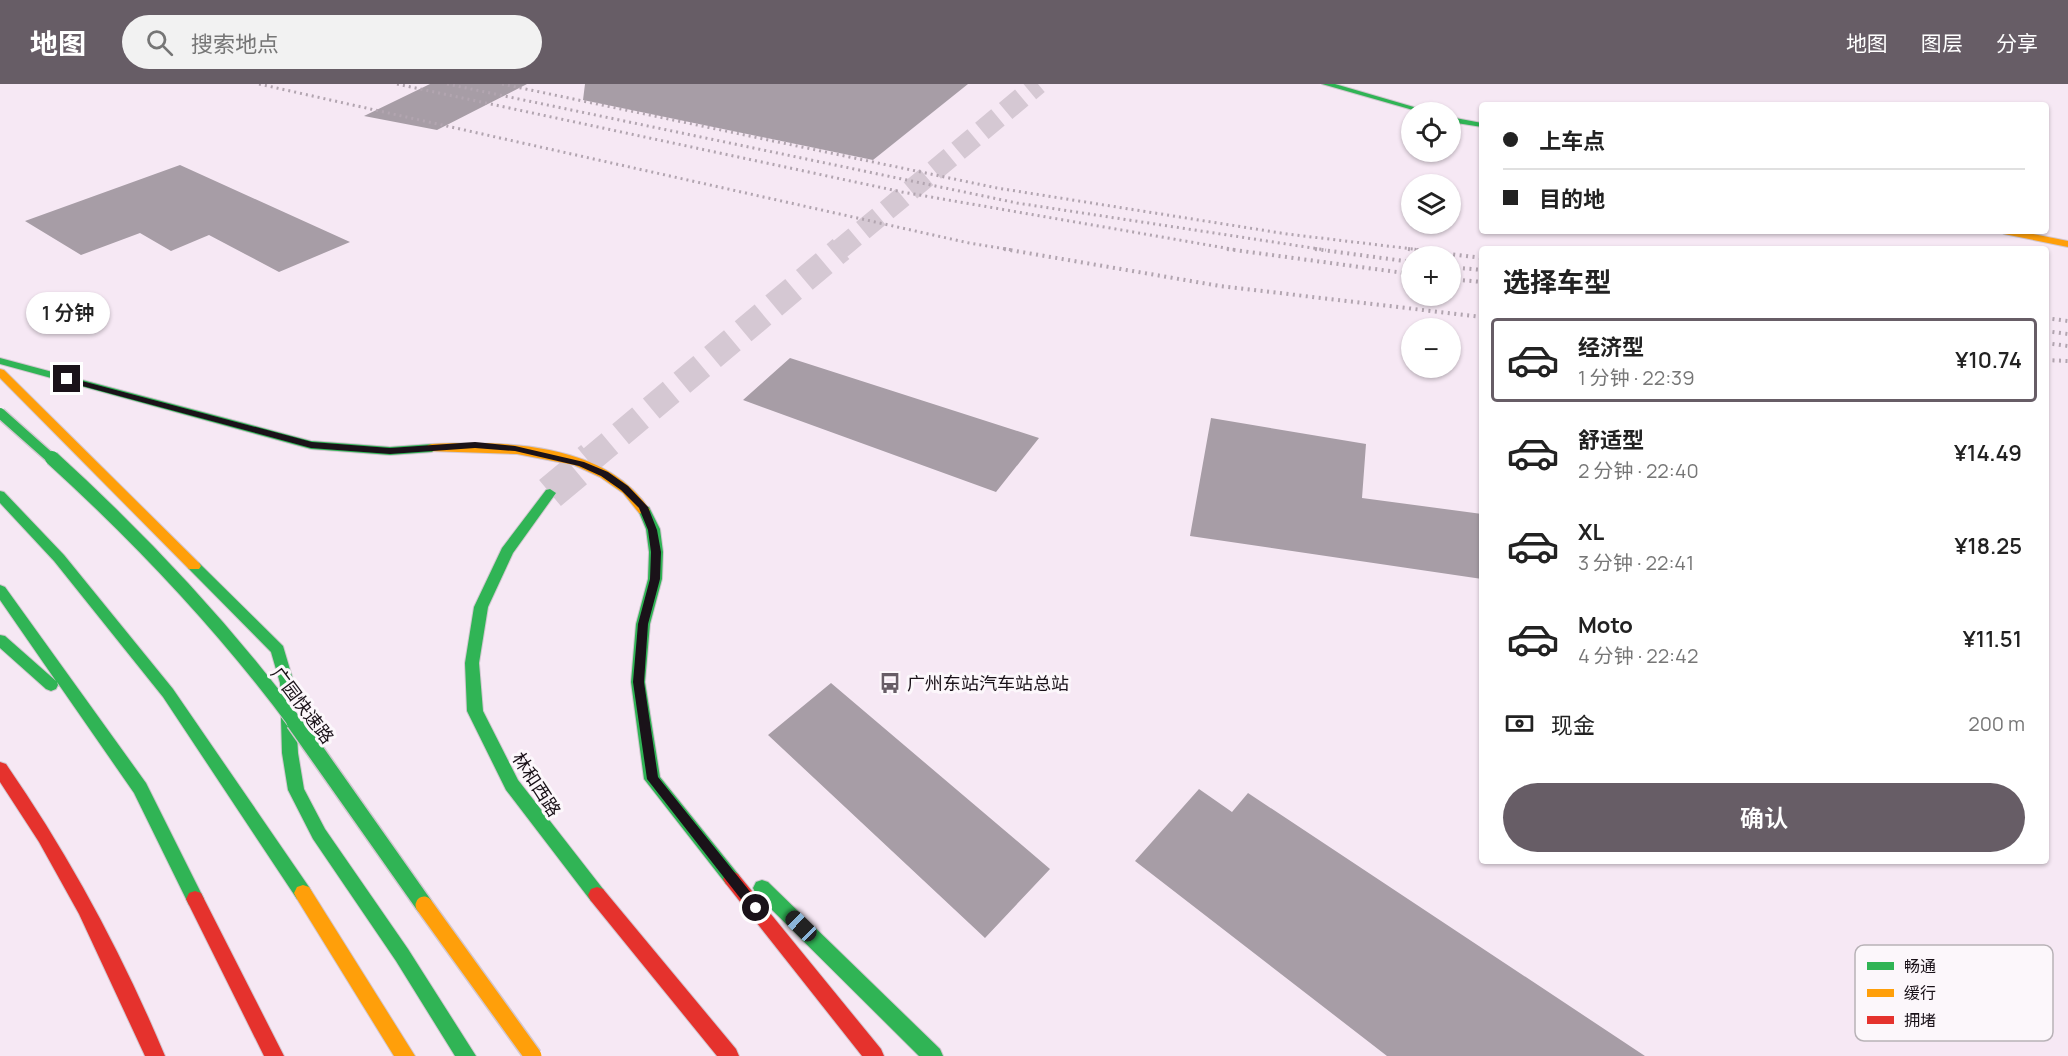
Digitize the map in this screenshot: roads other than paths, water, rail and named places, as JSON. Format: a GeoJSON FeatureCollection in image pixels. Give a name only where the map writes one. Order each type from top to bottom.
{"type":"FeatureCollection","features":[{"type":"Feature","properties":{"kind":"main road"},"geometry":{"type":"LineString","coordinates":[[1326,84],[1401,105]]}},
{"type":"Feature","properties":{"kind":"main road"},"geometry":{"type":"LineString","coordinates":[[1461,120],[1479,124]]}},
{"type":"Feature","properties":{"kind":"main road"},"geometry":{"type":"LineString","coordinates":[[2019,234],[2068,244]]}},
{"type":"Feature","properties":{"kind":"main road"},"geometry":{"type":"LineString","coordinates":[[0,362],[311,445],[390,451],[475,445],[515,448],[581,464],[604,474],[624,488],[643,507],[653,530],[656,552],[655,579],[643,624],[638,682],[652,779],[874,1056]]}},
{"type":"Feature","properties":{"kind":"main road"},"geometry":{"type":"LineString","coordinates":[[0,372],[278,650],[287,683],[290,753],[296,790],[319,834],[402,955],[466,1056]]}},
{"type":"Feature","properties":{"kind":"main road","name":"广园快速路"},"geometry":{"type":"LineString","coordinates":[[0,413],[41,448],[132,535],[236,648],[324,763],[533,1056]]}},
{"type":"Feature","properties":{"kind":"main road","name":"林和西路"},"geometry":{"type":"LineString","coordinates":[[550,494],[507,550],[481,607],[472,663],[476,711],[512,785],[574,867],[729,1056]]}},
{"type":"Feature","properties":{"kind":"main road"},"geometry":{"type":"LineString","coordinates":[[0,495],[24,519],[121,633],[228,779],[405,1056]]}},
{"type":"Feature","properties":{"kind":"main road"},"geometry":{"type":"LineString","coordinates":[[0,590],[88,718],[140,788],[274,1056]]}},
{"type":"Feature","properties":{"kind":"main road"},"geometry":{"type":"LineString","coordinates":[[0,640],[88,718]]}},
{"type":"Feature","properties":{"kind":"main road"},"geometry":{"type":"LineString","coordinates":[[0,756],[18,793]]}},
{"type":"Feature","properties":{"kind":"main road"},"geometry":{"type":"LineString","coordinates":[[0,769],[18,793],[72,879],[137,1011],[155,1056]]}},
{"type":"Feature","properties":{"kind":"main road"},"geometry":{"type":"LineString","coordinates":[[652,779],[737,863]]}},
{"type":"Feature","properties":{"kind":"main road"},"geometry":{"type":"LineString","coordinates":[[754,880],[933,1056]]}},
{"type":"Feature","properties":{"kind":"tunnel"},"geometry":{"type":"LineString","coordinates":[[839,250],[1038,84]]}},
{"type":"Feature","properties":{"kind":"tunnel"},"geometry":{"type":"LineString","coordinates":[[590,460],[841,249]]}},
{"type":"Feature","properties":{"kind":"tunnel"},"geometry":{"type":"LineString","coordinates":[[550,493],[592,458]]}},
{"type":"Feature","properties":{"kind":"railway"},"geometry":{"type":"LineString","coordinates":[[259,84],[969,243],[1012,250]]}},
{"type":"Feature","properties":{"kind":"railway"},"geometry":{"type":"LineString","coordinates":[[397,84],[902,192],[1237,250]]}},
{"type":"Feature","properties":{"kind":"railway"},"geometry":{"type":"LineString","coordinates":[[447,84],[1017,203],[1326,250]]}},
{"type":"Feature","properties":{"kind":"railway"},"geometry":{"type":"LineString","coordinates":[[502,84],[997,188],[1287,234],[1401,248]]}},
{"type":"Feature","properties":{"kind":"railway"},"geometry":{"type":"LineString","coordinates":[[1004,249],[1220,286],[1479,317]]}},
{"type":"Feature","properties":{"kind":"railway"},"geometry":{"type":"LineString","coordinates":[[1227,249],[1401,273]]}},
{"type":"Feature","properties":{"kind":"railway"},"geometry":{"type":"LineString","coordinates":[[1315,249],[1401,261]]}},
{"type":"Feature","properties":{"kind":"railway"},"geometry":{"type":"LineString","coordinates":[[1461,255],[1479,258]]}},
{"type":"Feature","properties":{"kind":"railway"},"geometry":{"type":"LineString","coordinates":[[1461,268],[1479,270]]}},
{"type":"Feature","properties":{"kind":"railway"},"geometry":{"type":"LineString","coordinates":[[1461,280],[1479,282]]}},
{"type":"Feature","properties":{"kind":"railway"},"geometry":{"type":"LineString","coordinates":[[2049,318],[2068,321]]}},
{"type":"Feature","properties":{"kind":"railway"},"geometry":{"type":"LineString","coordinates":[[2049,331],[2068,334]]}},
{"type":"Feature","properties":{"kind":"railway"},"geometry":{"type":"LineString","coordinates":[[2049,343],[2068,346]]}},
{"type":"Feature","properties":{"kind":"railway"},"geometry":{"type":"LineString","coordinates":[[2049,360],[2068,361]]}},
{"type":"Feature","properties":{"kind":"place","name":"广州东站汽车站总站"},"geometry":{"type":"Point","coordinates":[890,683]}}]}
